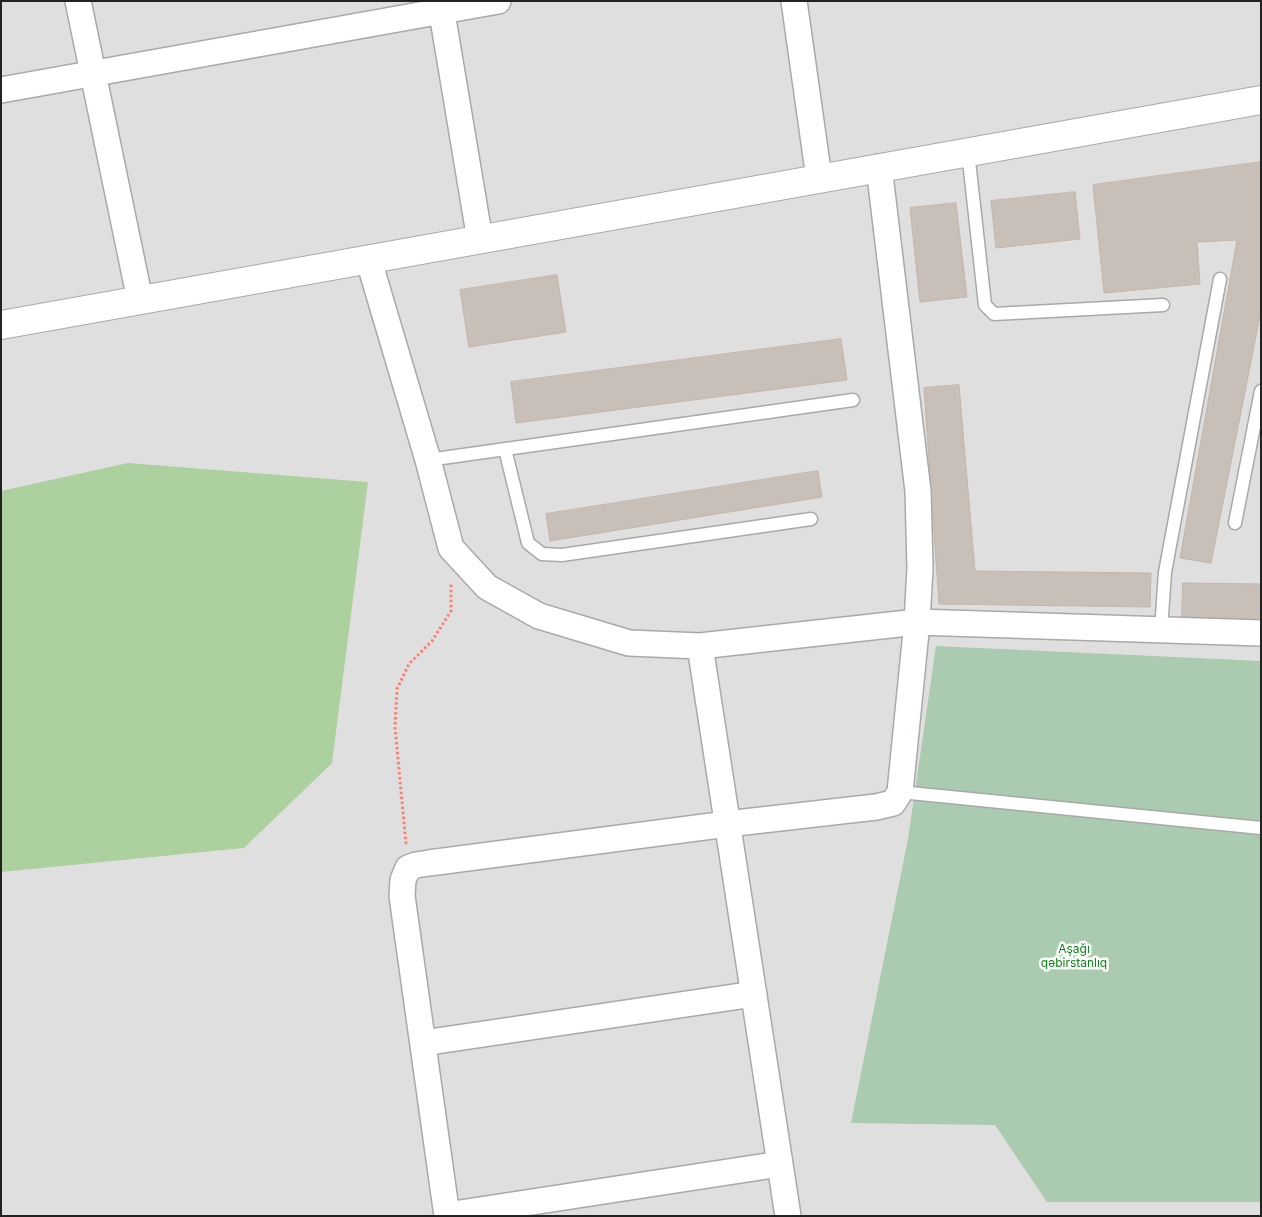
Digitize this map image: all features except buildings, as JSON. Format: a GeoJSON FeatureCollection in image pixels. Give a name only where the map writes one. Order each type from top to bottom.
{"type":"FeatureCollection","features":[{"type":"Feature","properties":{"kind":"street"},"geometry":{"type":"LineString","coordinates":[[78,1],[140,300]]}},
{"type":"Feature","properties":{"kind":"street"},"geometry":{"type":"LineString","coordinates":[[1,90],[441,7],[498,1]]}},
{"type":"Feature","properties":{"kind":"street"},"geometry":{"type":"LineString","coordinates":[[794,1],[820,178]]}},
{"type":"Feature","properties":{"kind":"street"},"geometry":{"type":"LineString","coordinates":[[441,7],[480,240]]}},
{"type":"Feature","properties":{"kind":"street"},"geometry":{"type":"LineString","coordinates":[[1,325],[1261,100]]}},
{"type":"Feature","properties":{"kind":"street"},"geometry":{"type":"LineString","coordinates":[[780,1164],[447,1216],[402,896],[403,880],[408,868],[416,865],[727,824],[876,807],[893,803],[900,792],[917,622],[920,568],[918,491],[879,168]]}},
{"type":"Feature","properties":{"kind":"street"},"geometry":{"type":"LineString","coordinates":[[369,260],[452,548],[487,587],[539,616],[629,643],[700,646],[917,622],[1261,633]]}},
{"type":"Feature","properties":{"kind":"street"},"geometry":{"type":"LineString","coordinates":[[700,646],[788,1216]]}},
{"type":"Feature","properties":{"kind":"street"},"geometry":{"type":"LineString","coordinates":[[422,1043],[754,994]]}},
{"type":"Feature","properties":{"kind":"lane"},"geometry":{"type":"LineString","coordinates":[[968,152],[985,305],[994,314],[1162,305]]}},
{"type":"Feature","properties":{"kind":"lane"},"geometry":{"type":"LineString","coordinates":[[1161,630],[1165,572],[1172,543],[1220,279]]}},
{"type":"Feature","properties":{"kind":"lane"},"geometry":{"type":"LineString","coordinates":[[1235,523],[1261,391]]}},
{"type":"Feature","properties":{"kind":"lane"},"geometry":{"type":"LineString","coordinates":[[428,460],[853,400]]}},
{"type":"Feature","properties":{"kind":"lane"},"geometry":{"type":"LineString","coordinates":[[505,449],[528,543],[542,554],[562,555],[812,519]]}},
{"type":"Feature","properties":{"kind":"lane"},"geometry":{"type":"LineString","coordinates":[[900,792],[1261,828]]}},
{"type":"Feature","properties":{"kind":"path"},"geometry":{"type":"LineString","coordinates":[[408,868],[395,727],[397,689],[409,664],[432,641],[451,611],[452,548]]}},
{"type":"Feature","properties":{"kind":"shaded area"},"geometry":{"type":"Polygon","coordinates":[[[1,1],[1261,1],[1261,1216],[1,1216],[1,1]]]}},
{"type":"Feature","properties":{"kind":"green space"},"geometry":{"type":"Polygon","coordinates":[[[128,463],[368,482],[332,763],[244,848],[1,872],[1,491],[128,463]]]}},
{"type":"Feature","properties":{"kind":"green space","name":"Aşağı qəbirstanlıq"},"geometry":{"type":"Polygon","coordinates":[[[936,646],[1261,661],[1261,1202],[1047,1202],[995,1125],[851,1123],[908,839],[936,646]]]}}]}
